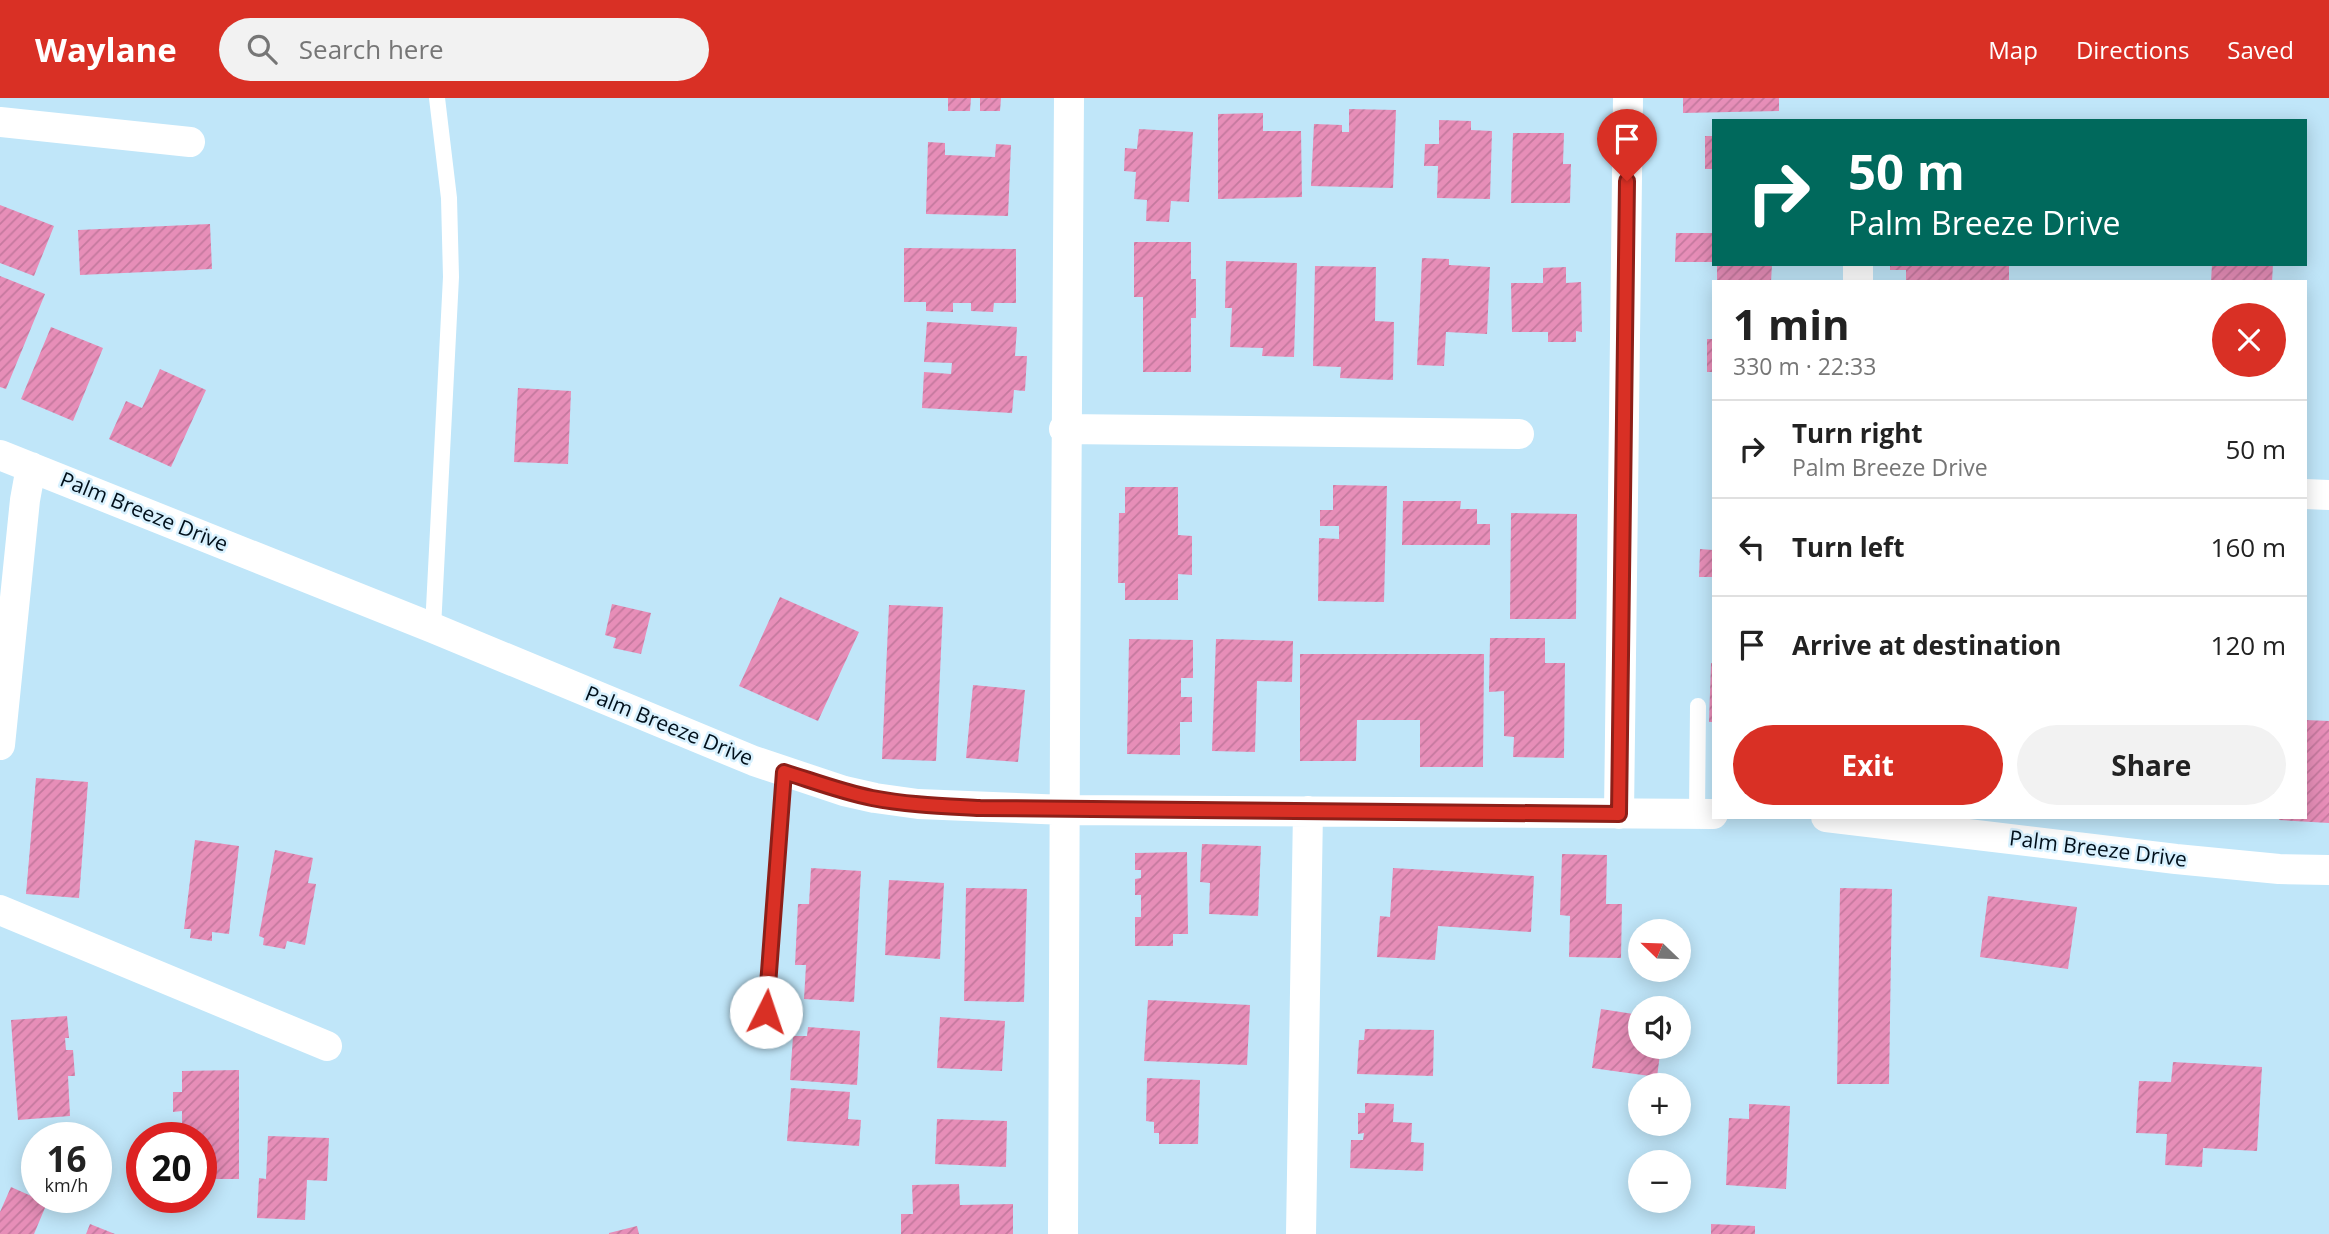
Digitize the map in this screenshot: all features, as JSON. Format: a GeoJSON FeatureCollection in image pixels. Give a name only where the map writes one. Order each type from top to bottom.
{"type":"FeatureCollection","features":[{"type":"Feature","properties":{"kind":"street"},"geometry":{"type":"LineString","coordinates":[[1063,1234],[1065,429],[1069,98]]}},
{"type":"Feature","properties":{"kind":"street"},"geometry":{"type":"LineString","coordinates":[[1619,814],[1628,98]]}},
{"type":"Feature","properties":{"kind":"street"},"geometry":{"type":"LineString","coordinates":[[0,122],[190,142]]}},
{"type":"Feature","properties":{"kind":"street"},"geometry":{"type":"LineString","coordinates":[[1065,429],[1519,434]]}},
{"type":"Feature","properties":{"kind":"street","name":"Palm Breeze Drive"},"geometry":{"type":"LineString","coordinates":[[0,455],[433,628],[754,761],[844,791],[918,804],[1066,810],[1705,814]]}},
{"type":"Feature","properties":{"kind":"street"},"geometry":{"type":"LineString","coordinates":[[0,745],[25,499],[31,467]]}},
{"type":"Feature","properties":{"kind":"street"},"geometry":{"type":"LineString","coordinates":[[2307,494],[2329,495]]}},
{"type":"Feature","properties":{"kind":"street"},"geometry":{"type":"LineString","coordinates":[[1301,1234],[1308,811]]}},
{"type":"Feature","properties":{"kind":"street","name":"Palm Breeze Drive"},"geometry":{"type":"LineString","coordinates":[[1856,819],[2176,859],[2278,869],[2329,870]]}},
{"type":"Feature","properties":{"kind":"street"},"geometry":{"type":"LineString","coordinates":[[0,910],[327,1045]]}},
{"type":"Feature","properties":{"kind":"lane"},"geometry":{"type":"LineString","coordinates":[[433,628],[451,277],[449,198],[437,98]]}},
{"type":"Feature","properties":{"kind":"lane"},"geometry":{"type":"LineString","coordinates":[[1698,706],[1705,814]]}},
{"type":"Feature","properties":{"kind":"lane"},"geometry":{"type":"LineString","coordinates":[[766,1012],[784,772]]}},
{"type":"Feature","properties":{"kind":"building"},"geometry":{"type":"Polygon","coordinates":[[[948,98],[971,98],[970,111],[948,111],[948,98]]]}},
{"type":"Feature","properties":{"kind":"building"},"geometry":{"type":"Polygon","coordinates":[[[980,98],[1001,98],[1000,111],[980,111],[980,98]]]}},
{"type":"Feature","properties":{"kind":"building"},"geometry":{"type":"Polygon","coordinates":[[[1683,98],[1779,98],[1779,111],[1683,113],[1683,98]]]}},
{"type":"Feature","properties":{"kind":"building"},"geometry":{"type":"Polygon","coordinates":[[[1349,109],[1396,110],[1393,188],[1311,186],[1314,124],[1342,125],[1342,132],[1349,132],[1349,109]]]}},
{"type":"Feature","properties":{"kind":"building"},"geometry":{"type":"Polygon","coordinates":[[[1263,113],[1263,131],[1301,131],[1302,197],[1218,199],[1218,114],[1263,113]]]}},
{"type":"Feature","properties":{"kind":"building"},"geometry":{"type":"Polygon","coordinates":[[[1439,120],[1471,121],[1471,130],[1492,131],[1490,199],[1437,198],[1438,166],[1424,166],[1425,144],[1439,144],[1439,120]]]}},
{"type":"Feature","properties":{"kind":"building"},"geometry":{"type":"Polygon","coordinates":[[[1139,129],[1193,132],[1189,202],[1171,201],[1169,222],[1146,221],[1147,200],[1134,199],[1136,172],[1124,171],[1125,148],[1137,149],[1139,129]]]}},
{"type":"Feature","properties":{"kind":"building"},"geometry":{"type":"Polygon","coordinates":[[[1513,133],[1564,133],[1563,164],[1571,164],[1570,203],[1511,203],[1513,133]]]}},
{"type":"Feature","properties":{"kind":"building"},"geometry":{"type":"Polygon","coordinates":[[[1705,136],[1712,136],[1712,169],[1705,169],[1705,136]]]}},
{"type":"Feature","properties":{"kind":"building"},"geometry":{"type":"Polygon","coordinates":[[[928,142],[945,143],[945,155],[995,157],[996,144],[1011,145],[1008,216],[926,214],[928,142]]]}},
{"type":"Feature","properties":{"kind":"building"},"geometry":{"type":"Polygon","coordinates":[[[0,205],[54,226],[34,276],[0,263],[0,205]]]}},
{"type":"Feature","properties":{"kind":"building"},"geometry":{"type":"Polygon","coordinates":[[[210,224],[212,269],[80,275],[78,230],[210,224]]]}},
{"type":"Feature","properties":{"kind":"building"},"geometry":{"type":"Polygon","coordinates":[[[1676,233],[1712,233],[1712,262],[1675,262],[1676,233]]]}},
{"type":"Feature","properties":{"kind":"building"},"geometry":{"type":"Polygon","coordinates":[[[1134,242],[1191,242],[1191,279],[1196,279],[1196,318],[1191,318],[1191,372],[1143,372],[1143,297],[1134,297],[1134,242]]]}},
{"type":"Feature","properties":{"kind":"building"},"geometry":{"type":"Polygon","coordinates":[[[904,248],[1016,249],[1016,303],[994,303],[993,312],[971,311],[971,303],[953,303],[953,312],[926,311],[926,302],[904,302],[904,248]]]}},
{"type":"Feature","properties":{"kind":"building"},"geometry":{"type":"Polygon","coordinates":[[[1422,258],[1449,259],[1449,265],[1490,267],[1487,334],[1446,332],[1444,366],[1417,365],[1422,258]]]}},
{"type":"Feature","properties":{"kind":"building"},"geometry":{"type":"Polygon","coordinates":[[[1226,261],[1297,263],[1294,357],[1262,356],[1263,348],[1230,347],[1232,308],[1225,308],[1226,261]]]}},
{"type":"Feature","properties":{"kind":"building"},"geometry":{"type":"Polygon","coordinates":[[[1315,266],[1376,267],[1375,321],[1394,322],[1393,380],[1340,378],[1341,367],[1313,366],[1315,266]]]}},
{"type":"Feature","properties":{"kind":"building"},"geometry":{"type":"Polygon","coordinates":[[[1717,266],[1772,266],[1771,280],[1717,280],[1717,266]]]}},
{"type":"Feature","properties":{"kind":"building"},"geometry":{"type":"Polygon","coordinates":[[[1890,266],[2009,266],[2009,280],[1906,280],[1906,270],[1890,270],[1890,266]]]}},
{"type":"Feature","properties":{"kind":"building"},"geometry":{"type":"Polygon","coordinates":[[[2212,266],[2273,266],[2272,280],[2211,280],[2212,266]]]}},
{"type":"Feature","properties":{"kind":"building"},"geometry":{"type":"Polygon","coordinates":[[[1566,267],[1566,283],[1581,282],[1582,332],[1576,331],[1576,342],[1548,342],[1548,332],[1512,332],[1511,283],[1543,283],[1543,268],[1566,267]]]}},
{"type":"Feature","properties":{"kind":"building"},"geometry":{"type":"Polygon","coordinates":[[[0,276],[45,294],[6,389],[0,387],[0,276]]]}},
{"type":"Feature","properties":{"kind":"building"},"geometry":{"type":"Polygon","coordinates":[[[927,322],[1017,327],[1015,356],[1027,356],[1025,391],[1014,390],[1012,413],[922,408],[924,372],[951,374],[952,363],[924,362],[927,322]]]}},
{"type":"Feature","properties":{"kind":"building"},"geometry":{"type":"Polygon","coordinates":[[[51,327],[103,348],[73,421],[21,399],[51,327]]]}},
{"type":"Feature","properties":{"kind":"building"},"geometry":{"type":"Polygon","coordinates":[[[1707,339],[1712,339],[1712,372],[1707,372],[1707,339]]]}},
{"type":"Feature","properties":{"kind":"building"},"geometry":{"type":"Polygon","coordinates":[[[160,369],[206,390],[171,467],[109,439],[126,401],[142,408],[160,369]]]}},
{"type":"Feature","properties":{"kind":"building"},"geometry":{"type":"Polygon","coordinates":[[[518,388],[571,391],[568,464],[514,462],[518,388]]]}},
{"type":"Feature","properties":{"kind":"building"},"geometry":{"type":"Polygon","coordinates":[[[1333,485],[1387,486],[1384,602],[1318,601],[1319,538],[1339,539],[1339,526],[1320,526],[1320,510],[1333,510],[1333,485]]]}},
{"type":"Feature","properties":{"kind":"building"},"geometry":{"type":"Polygon","coordinates":[[[1125,487],[1178,487],[1178,535],[1192,536],[1192,575],[1178,574],[1178,600],[1125,600],[1125,583],[1118,583],[1119,513],[1125,513],[1125,487]]]}},
{"type":"Feature","properties":{"kind":"building"},"geometry":{"type":"Polygon","coordinates":[[[1403,501],[1461,501],[1460,509],[1477,509],[1477,524],[1490,524],[1490,545],[1402,545],[1403,501]]]}},
{"type":"Feature","properties":{"kind":"building"},"geometry":{"type":"Polygon","coordinates":[[[1511,513],[1577,514],[1576,619],[1510,619],[1511,513]]]}},
{"type":"Feature","properties":{"kind":"building"},"geometry":{"type":"Polygon","coordinates":[[[1700,549],[1712,550],[1712,577],[1699,577],[1700,549]]]}},
{"type":"Feature","properties":{"kind":"building"},"geometry":{"type":"Polygon","coordinates":[[[780,597],[859,632],[818,721],[739,686],[780,597]]]}},
{"type":"Feature","properties":{"kind":"building"},"geometry":{"type":"Polygon","coordinates":[[[612,604],[651,613],[641,654],[613,648],[616,638],[605,635],[612,604]]]}},
{"type":"Feature","properties":{"kind":"building"},"geometry":{"type":"Polygon","coordinates":[[[889,605],[943,607],[936,761],[882,759],[889,605]]]}},
{"type":"Feature","properties":{"kind":"building"},"geometry":{"type":"Polygon","coordinates":[[[1490,638],[1545,638],[1545,663],[1565,663],[1564,758],[1513,757],[1514,737],[1504,736],[1504,691],[1489,692],[1490,638]]]}},
{"type":"Feature","properties":{"kind":"building"},"geometry":{"type":"Polygon","coordinates":[[[1129,639],[1193,640],[1193,678],[1181,678],[1181,697],[1192,697],[1192,722],[1180,722],[1180,755],[1127,754],[1129,639]]]}},
{"type":"Feature","properties":{"kind":"building"},"geometry":{"type":"Polygon","coordinates":[[[1216,639],[1293,641],[1292,682],[1257,681],[1255,752],[1212,751],[1216,639]]]}},
{"type":"Feature","properties":{"kind":"building"},"geometry":{"type":"Polygon","coordinates":[[[1300,654],[1484,654],[1483,767],[1420,767],[1420,720],[1357,720],[1356,761],[1300,761],[1300,654]]]}},
{"type":"Feature","properties":{"kind":"building"},"geometry":{"type":"Polygon","coordinates":[[[1711,663],[1712,663],[1712,722],[1709,722],[1711,663]]]}},
{"type":"Feature","properties":{"kind":"building"},"geometry":{"type":"Polygon","coordinates":[[[973,685],[1025,690],[1018,762],[966,758],[973,685]]]}},
{"type":"Feature","properties":{"kind":"building"},"geometry":{"type":"Polygon","coordinates":[[[2307,720],[2329,721],[2329,823],[2279,820],[2307,819],[2307,720]]]}},
{"type":"Feature","properties":{"kind":"building"},"geometry":{"type":"Polygon","coordinates":[[[36,778],[88,782],[79,898],[26,894],[36,778]]]}},
{"type":"Feature","properties":{"kind":"building"},"geometry":{"type":"Polygon","coordinates":[[[195,840],[239,846],[229,934],[212,932],[212,941],[190,938],[191,929],[184,929],[195,840]]]}},
{"type":"Feature","properties":{"kind":"building"},"geometry":{"type":"Polygon","coordinates":[[[1202,844],[1261,846],[1258,916],[1209,914],[1210,883],[1200,882],[1202,844]]]}},
{"type":"Feature","properties":{"kind":"building"},"geometry":{"type":"Polygon","coordinates":[[[275,850],[313,858],[308,883],[316,884],[305,945],[287,941],[285,949],[263,945],[264,938],[259,936],[275,850]]]}},
{"type":"Feature","properties":{"kind":"building"},"geometry":{"type":"Polygon","coordinates":[[[1187,852],[1188,934],[1173,934],[1173,946],[1135,946],[1135,917],[1141,917],[1141,895],[1135,895],[1135,879],[1141,878],[1141,870],[1135,870],[1135,853],[1187,852]]]}},
{"type":"Feature","properties":{"kind":"building"},"geometry":{"type":"Polygon","coordinates":[[[1562,854],[1607,855],[1606,904],[1622,904],[1621,958],[1569,957],[1570,916],[1560,915],[1562,854]]]}},
{"type":"Feature","properties":{"kind":"building"},"geometry":{"type":"Polygon","coordinates":[[[811,868],[861,871],[854,1002],[804,999],[806,965],[795,965],[798,904],[809,904],[811,868]]]}},
{"type":"Feature","properties":{"kind":"building"},"geometry":{"type":"Polygon","coordinates":[[[1393,868],[1534,876],[1531,932],[1438,926],[1435,960],[1377,957],[1380,916],[1390,917],[1393,868]]]}},
{"type":"Feature","properties":{"kind":"building"},"geometry":{"type":"Polygon","coordinates":[[[889,880],[944,883],[940,959],[885,955],[889,880]]]}},
{"type":"Feature","properties":{"kind":"building"},"geometry":{"type":"Polygon","coordinates":[[[966,888],[1027,889],[1024,1002],[964,1001],[966,888]]]}},
{"type":"Feature","properties":{"kind":"building"},"geometry":{"type":"Polygon","coordinates":[[[1840,888],[1892,889],[1889,1084],[1837,1084],[1840,888]]]}},
{"type":"Feature","properties":{"kind":"building"},"geometry":{"type":"Polygon","coordinates":[[[1988,896],[2077,907],[2068,969],[1980,957],[1988,896]]]}},
{"type":"Feature","properties":{"kind":"building"},"geometry":{"type":"Polygon","coordinates":[[[1148,1000],[1250,1005],[1247,1065],[1144,1061],[1148,1000]]]}},
{"type":"Feature","properties":{"kind":"building"},"geometry":{"type":"Polygon","coordinates":[[[1601,1009],[1628,1013],[1628,1059],[1659,1059],[1658,1073],[1628,1073],[1592,1068],[1601,1009]]]}},
{"type":"Feature","properties":{"kind":"building"},"geometry":{"type":"Polygon","coordinates":[[[67,1016],[69,1038],[65,1038],[66,1050],[73,1050],[75,1076],[68,1076],[70,1116],[18,1120],[11,1020],[67,1016]]]}},
{"type":"Feature","properties":{"kind":"building"},"geometry":{"type":"Polygon","coordinates":[[[940,1017],[1005,1021],[1002,1071],[937,1068],[940,1017]]]}},
{"type":"Feature","properties":{"kind":"building"},"geometry":{"type":"Polygon","coordinates":[[[808,1027],[860,1031],[857,1085],[790,1080],[793,1036],[807,1036],[808,1027]]]}},
{"type":"Feature","properties":{"kind":"building"},"geometry":{"type":"Polygon","coordinates":[[[1365,1029],[1434,1030],[1433,1076],[1357,1074],[1359,1040],[1364,1040],[1365,1029]]]}},
{"type":"Feature","properties":{"kind":"building"},"geometry":{"type":"Polygon","coordinates":[[[2173,1062],[2262,1067],[2257,1151],[2203,1148],[2202,1167],[2165,1165],[2167,1134],[2136,1133],[2139,1081],[2171,1082],[2173,1062]]]}},
{"type":"Feature","properties":{"kind":"building"},"geometry":{"type":"Polygon","coordinates":[[[239,1070],[239,1179],[217,1179],[217,1122],[182,1122],[182,1111],[173,1112],[173,1092],[182,1092],[182,1071],[239,1070]]]}},
{"type":"Feature","properties":{"kind":"building"},"geometry":{"type":"Polygon","coordinates":[[[1147,1078],[1200,1080],[1198,1144],[1159,1144],[1159,1133],[1154,1133],[1154,1122],[1146,1121],[1147,1078]]]}},
{"type":"Feature","properties":{"kind":"building"},"geometry":{"type":"Polygon","coordinates":[[[791,1088],[850,1092],[848,1119],[861,1120],[859,1146],[787,1141],[791,1088]]]}},
{"type":"Feature","properties":{"kind":"building"},"geometry":{"type":"Polygon","coordinates":[[[1365,1103],[1394,1104],[1393,1122],[1412,1123],[1411,1142],[1424,1143],[1423,1171],[1350,1168],[1351,1140],[1363,1140],[1364,1133],[1358,1134],[1358,1113],[1365,1113],[1365,1103]]]}},
{"type":"Feature","properties":{"kind":"building"},"geometry":{"type":"Polygon","coordinates":[[[1749,1104],[1790,1106],[1786,1189],[1726,1185],[1729,1118],[1749,1119],[1749,1104]]]}},
{"type":"Feature","properties":{"kind":"building"},"geometry":{"type":"Polygon","coordinates":[[[937,1119],[1007,1121],[1006,1167],[935,1164],[937,1119]]]}},
{"type":"Feature","properties":{"kind":"building"},"geometry":{"type":"Polygon","coordinates":[[[268,1136],[329,1138],[327,1181],[307,1180],[305,1220],[257,1218],[259,1178],[266,1179],[268,1136]]]}},
{"type":"Feature","properties":{"kind":"building"},"geometry":{"type":"Polygon","coordinates":[[[959,1184],[960,1205],[1013,1204],[1013,1234],[901,1234],[901,1214],[913,1214],[912,1185],[959,1184]]]}},
{"type":"Feature","properties":{"kind":"building"},"geometry":{"type":"Polygon","coordinates":[[[11,1187],[21,1191],[21,1213],[43,1213],[34,1234],[0,1234],[0,1212],[11,1187]]]}},
{"type":"Feature","properties":{"kind":"building"},"geometry":{"type":"Polygon","coordinates":[[[90,1224],[115,1234],[86,1234],[90,1224]]]}},
{"type":"Feature","properties":{"kind":"building"},"geometry":{"type":"Polygon","coordinates":[[[1711,1224],[1755,1226],[1755,1234],[1711,1234],[1711,1224]]]}},
{"type":"Feature","properties":{"kind":"building"},"geometry":{"type":"Polygon","coordinates":[[[637,1226],[639,1234],[609,1234],[609,1233],[637,1226]]]}},
{"type":"Feature","properties":{"kind":"route"},"geometry":{"type":"LineString","coordinates":[[766,1012],[784,772],[875,798],[980,808],[1619,814],[1627,181]]}}]}
